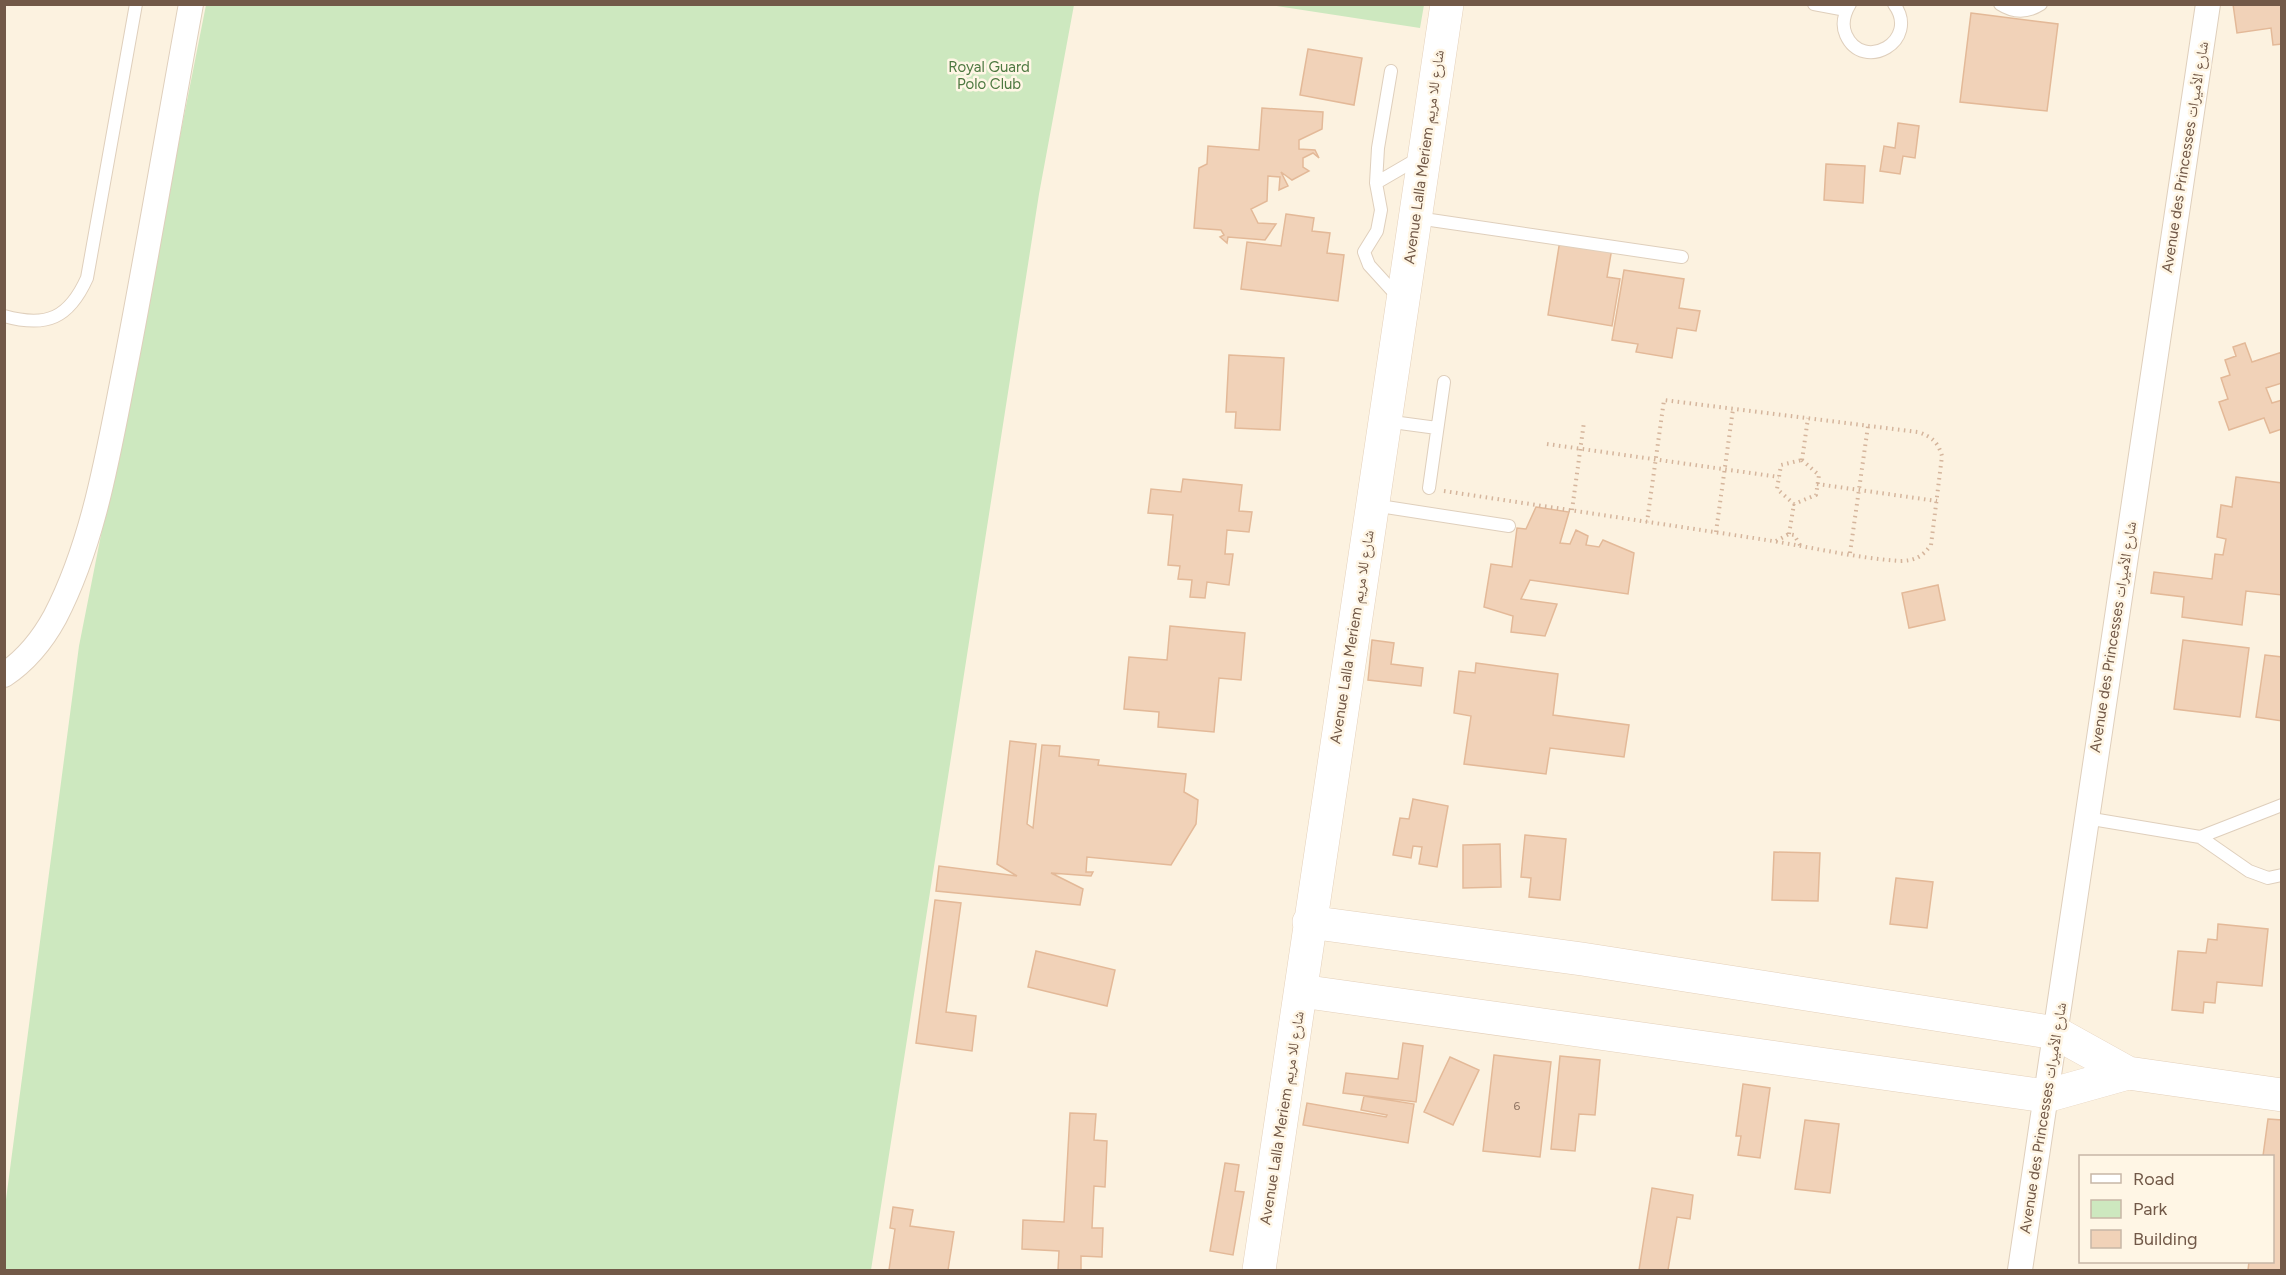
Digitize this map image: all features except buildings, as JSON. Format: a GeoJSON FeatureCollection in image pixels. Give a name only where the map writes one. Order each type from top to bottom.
{"type":"FeatureCollection","features":[{"type":"Feature","properties":{"kind":"street"},"geometry":{"type":"LineString","coordinates":[[4,675],[20,663],[54,618],[74,574],[95,506],[147,251],[191,4]]}},
{"type":"Feature","properties":{"kind":"street","name":"Avenue Lalla Meriem شارع للا مريم"},"geometry":{"type":"LineString","coordinates":[[1259,1270],[1447,4]]}},
{"type":"Feature","properties":{"kind":"street","name":"Avenue des Princesses شارع الأميرات"},"geometry":{"type":"LineString","coordinates":[[2020,1270],[2208,4]]}},
{"type":"Feature","properties":{"kind":"street"},"geometry":{"type":"LineString","coordinates":[[1309,922],[1582,959],[2056,1033],[2128,1073],[2282,1095]]}},
{"type":"Feature","properties":{"kind":"street"},"geometry":{"type":"LineString","coordinates":[[1301,991],[2046,1096],[2128,1073]]}},
{"type":"Feature","properties":{"kind":"lane"},"geometry":{"type":"LineString","coordinates":[[4,316],[36,322],[59,315],[77,300],[87,278],[136,4]]}},
{"type":"Feature","properties":{"kind":"lane"},"geometry":{"type":"LineString","coordinates":[[1814,4],[1848,7],[1843,22],[1848,39],[1862,50],[1880,51],[1889,47],[1900,33],[1900,15],[1894,4]]}},
{"type":"Feature","properties":{"kind":"lane"},"geometry":{"type":"LineString","coordinates":[[2000,4],[2015,11],[2025,12],[2041,4]]}},
{"type":"Feature","properties":{"kind":"lane"},"geometry":{"type":"LineString","coordinates":[[1391,71],[1378,148],[1376,183],[1381,210],[1377,231],[1364,252],[1369,266],[1402,301]]}},
{"type":"Feature","properties":{"kind":"lane"},"geometry":{"type":"LineString","coordinates":[[1376,183],[1425,155]]}},
{"type":"Feature","properties":{"kind":"lane"},"geometry":{"type":"LineString","coordinates":[[1416,218],[1682,257]]}},
{"type":"Feature","properties":{"kind":"lane"},"geometry":{"type":"LineString","coordinates":[[1429,488],[1444,382]]}},
{"type":"Feature","properties":{"kind":"lane"},"geometry":{"type":"LineString","coordinates":[[1384,421],[1437,428]]}},
{"type":"Feature","properties":{"kind":"lane"},"geometry":{"type":"LineString","coordinates":[[1371,505],[1509,526]]}},
{"type":"Feature","properties":{"kind":"lane"},"geometry":{"type":"LineString","coordinates":[[2200,837],[2282,805]]}},
{"type":"Feature","properties":{"kind":"lane"},"geometry":{"type":"LineString","coordinates":[[2086,818],[2200,837],[2249,871],[2268,878],[2282,875]]}},
{"type":"Feature","properties":{"kind":"path"},"geometry":{"type":"LineString","coordinates":[[1429,488],[1647,522],[1716,532],[1901,561],[1916,559],[1924,555],[1931,545],[1942,456],[1939,445],[1931,436],[1918,432],[1664,400],[1647,522]]}},
{"type":"Feature","properties":{"kind":"path"},"geometry":{"type":"LineString","coordinates":[[1716,532],[1733,409]]}},
{"type":"Feature","properties":{"kind":"path"},"geometry":{"type":"LineString","coordinates":[[1802,460],[1808,418]]}},
{"type":"Feature","properties":{"kind":"path"},"geometry":{"type":"LineString","coordinates":[[1572,510],[1584,422]]}},
{"type":"Feature","properties":{"kind":"path"},"geometry":{"type":"LineString","coordinates":[[1850,553],[1868,426]]}},
{"type":"Feature","properties":{"kind":"path"},"geometry":{"type":"LineString","coordinates":[[1547,444],[1779,477]]}},
{"type":"Feature","properties":{"kind":"path"},"geometry":{"type":"LineString","coordinates":[[1794,504],[1777,489],[1781,465],[1802,460]]}},
{"type":"Feature","properties":{"kind":"path"},"geometry":{"type":"LineString","coordinates":[[1794,504],[1816,495],[1819,475],[1802,460]]}},
{"type":"Feature","properties":{"kind":"path"},"geometry":{"type":"LineString","coordinates":[[1817,484],[1936,501]]}},
{"type":"Feature","properties":{"kind":"path"},"geometry":{"type":"LineString","coordinates":[[1790,534],[1794,504]]}},
{"type":"Feature","properties":{"kind":"path"},"geometry":{"type":"LineString","coordinates":[[1776,542],[1779,537],[1790,534],[1794,535],[1800,545]]}},
{"type":"Feature","properties":{"kind":"green space"},"geometry":{"type":"Polygon","coordinates":[[[1424,4],[1420,28],[1270,5],[1424,4]]]}},
{"type":"Feature","properties":{"kind":"green space","name":"Royal Guard Polo Club"},"geometry":{"type":"Polygon","coordinates":[[[206,5],[1074,5],[1039,194],[871,1270],[5,1270],[5,1207],[79,646],[206,5]]]}}]}
